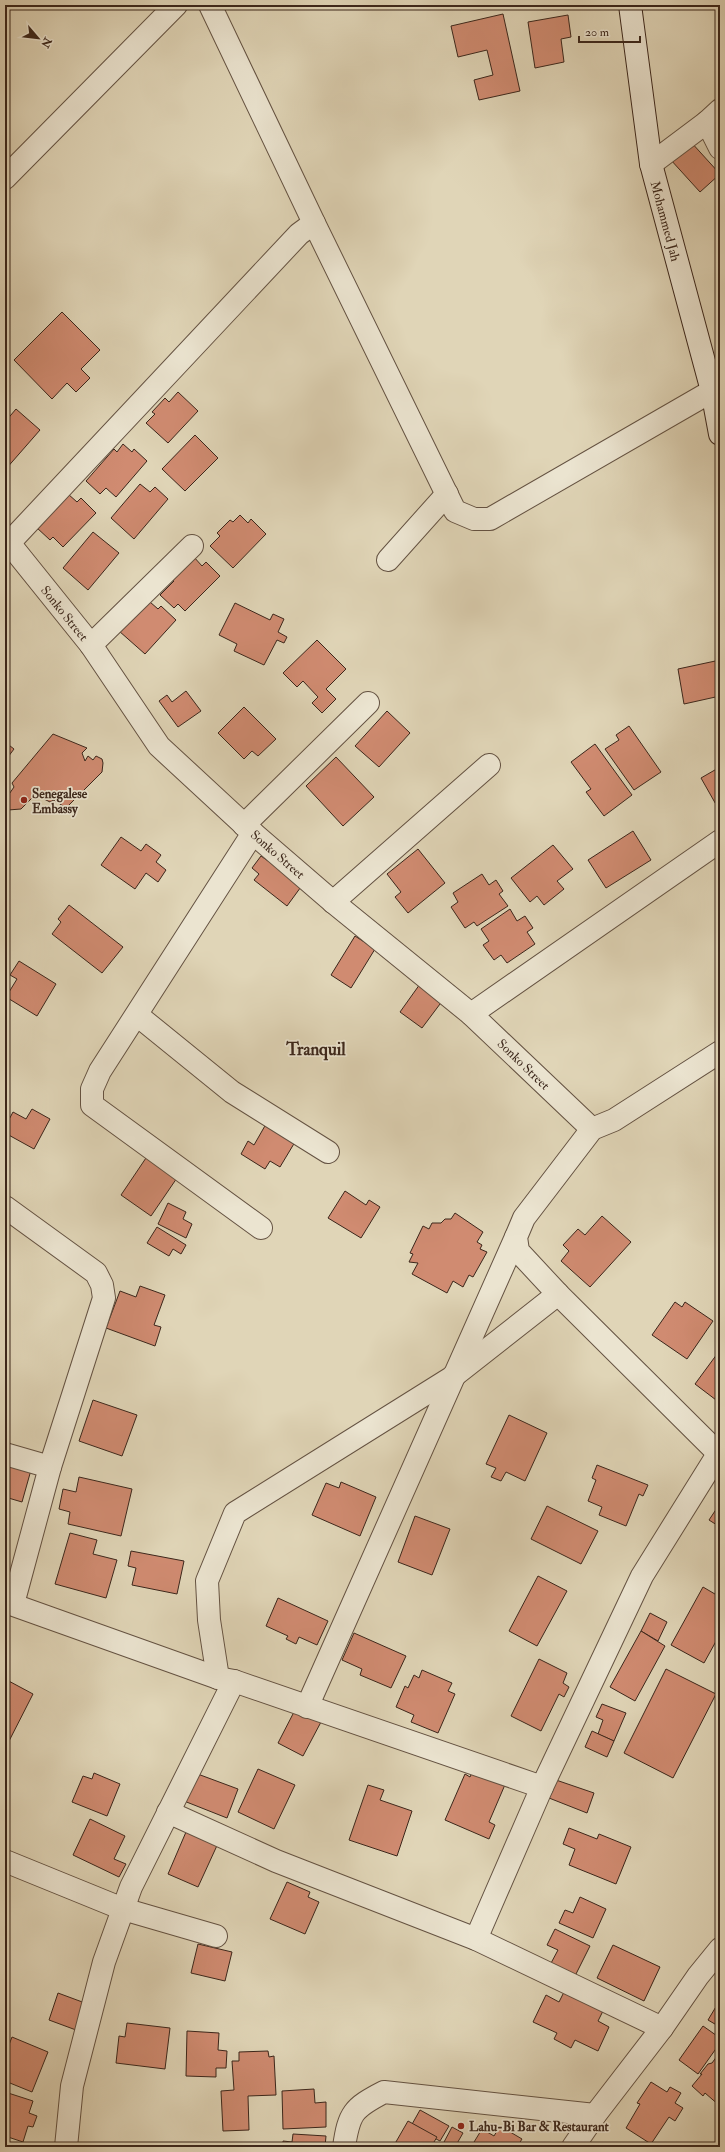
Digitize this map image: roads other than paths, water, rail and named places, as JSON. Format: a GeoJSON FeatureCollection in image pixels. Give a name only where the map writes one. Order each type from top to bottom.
{"type":"FeatureCollection","features":[{"type":"Feature","properties":{"kind":"street"},"geometry":{"type":"LineString","coordinates":[[5,178],[176,5]]}},
{"type":"Feature","properties":{"kind":"street"},"geometry":{"type":"LineString","coordinates":[[210,5],[314,223],[455,511],[474,519],[490,518],[712,390]]}},
{"type":"Feature","properties":{"kind":"street","name":"Mohammed Jah"},"geometry":{"type":"LineString","coordinates":[[630,5],[651,164],[712,390],[720,434]]}},
{"type":"Feature","properties":{"kind":"street"},"geometry":{"type":"LineString","coordinates":[[651,164],[714,116],[720,148]]}},
{"type":"Feature","properties":{"kind":"street"},"geometry":{"type":"LineString","coordinates":[[7,542],[299,234],[314,223]]}},
{"type":"Feature","properties":{"kind":"street"},"geometry":{"type":"LineString","coordinates":[[388,560],[447,494]]}},
{"type":"Feature","properties":{"kind":"street","name":"Sonko Street"},"geometry":{"type":"LineString","coordinates":[[7,542],[91,645],[159,746],[249,829],[333,902],[471,1014],[592,1129]]}},
{"type":"Feature","properties":{"kind":"street"},"geometry":{"type":"LineString","coordinates":[[91,645],[192,546]]}},
{"type":"Feature","properties":{"kind":"street"},"geometry":{"type":"LineString","coordinates":[[261,1228],[92,1105],[92,1089],[100,1071],[137,1015],[249,829],[368,703]]}},
{"type":"Feature","properties":{"kind":"street"},"geometry":{"type":"LineString","coordinates":[[333,902],[489,765]]}},
{"type":"Feature","properties":{"kind":"street"},"geometry":{"type":"LineString","coordinates":[[471,1014],[720,841]]}},
{"type":"Feature","properties":{"kind":"street"},"geometry":{"type":"LineString","coordinates":[[137,1015],[232,1092],[328,1152]]}},
{"type":"Feature","properties":{"kind":"street"},"geometry":{"type":"LineString","coordinates":[[307,1707],[524,1218],[592,1129],[614,1120],[720,1052]]}},
{"type":"Feature","properties":{"kind":"street"},"geometry":{"type":"LineString","coordinates":[[5,1207],[96,1273],[102,1285],[104,1298],[50,1467],[9,1603],[226,1680],[542,1787]]}},
{"type":"Feature","properties":{"kind":"street"},"geometry":{"type":"LineString","coordinates":[[476,1939],[542,1787],[642,1576],[719,1455],[640,1373],[558,1294],[518,1251],[516,1237]]}},
{"type":"Feature","properties":{"kind":"street"},"geometry":{"type":"LineString","coordinates":[[66,2147],[72,2086],[104,1962],[131,1887],[168,1812],[226,1680],[209,1620],[207,1581],[235,1513],[455,1375],[558,1294]]}},
{"type":"Feature","properties":{"kind":"street"},"geometry":{"type":"LineString","coordinates":[[5,1454],[50,1467]]}},
{"type":"Feature","properties":{"kind":"street"},"geometry":{"type":"LineString","coordinates":[[168,1812],[276,1861],[476,1939],[662,2028]]}},
{"type":"Feature","properties":{"kind":"street"},"geometry":{"type":"LineString","coordinates":[[5,1861],[123,1909],[216,1936]]}},
{"type":"Feature","properties":{"kind":"street"},"geometry":{"type":"LineString","coordinates":[[573,2147],[595,2114],[662,2028],[698,1976],[720,1949]]}},
{"type":"Feature","properties":{"kind":"street"},"geometry":{"type":"LineString","coordinates":[[344,2147],[347,2125],[354,2112],[362,2103],[384,2092],[595,2114]]}},
{"type":"Feature","properties":{"kind":"place","name":"Senegalese Embassy"},"geometry":{"type":"Point","coordinates":[24,800]}},
{"type":"Feature","properties":{"kind":"place","name":"Lahu-Bi Bar & Restaurant"},"geometry":{"type":"Point","coordinates":[461,2126]}},
{"type":"Feature","properties":{"kind":"district","name":"Tranquil"},"geometry":{"type":"Point","coordinates":[316,1049]}}]}
